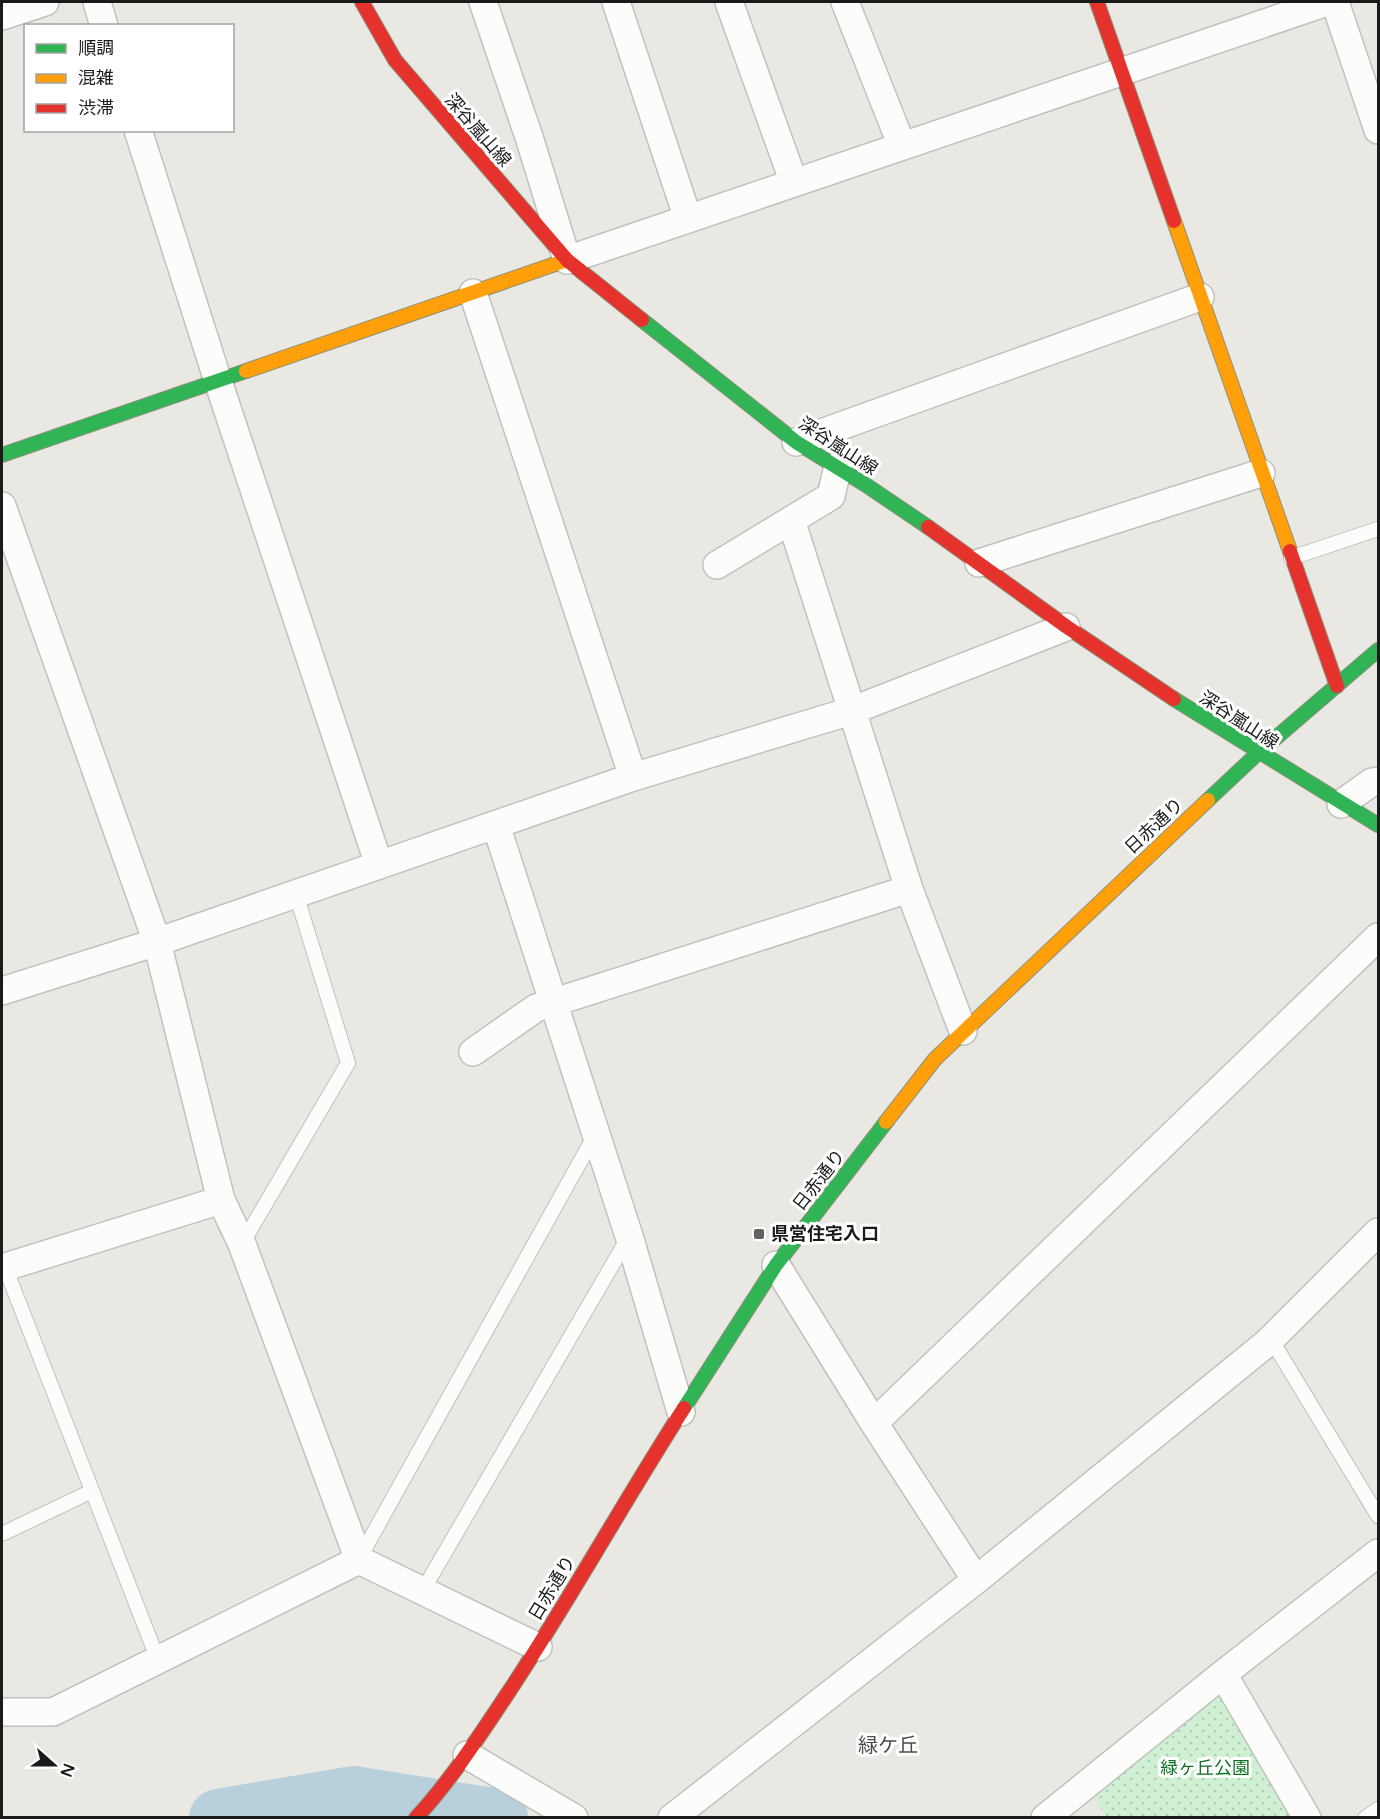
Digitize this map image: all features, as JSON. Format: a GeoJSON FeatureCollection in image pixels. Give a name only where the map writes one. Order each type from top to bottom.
{"type":"FeatureCollection","features":[{"type":"Feature","properties":{"kind":"street"},"geometry":{"type":"LineString","coordinates":[[2,16],[45,2]]}},
{"type":"Feature","properties":{"kind":"street"},"geometry":{"type":"LineString","coordinates":[[97,2],[103,24]]}},
{"type":"Feature","properties":{"kind":"street","name":"深谷嵐山線"},"geometry":{"type":"LineString","coordinates":[[362,2],[394,60],[567,260],[796,442],[838,466],[979,563],[1066,627],[1257,754],[1378,825]]}},
{"type":"Feature","properties":{"kind":"street"},"geometry":{"type":"LineString","coordinates":[[483,2],[529,137],[567,260]]}},
{"type":"Feature","properties":{"kind":"street"},"geometry":{"type":"LineString","coordinates":[[616,2],[688,219]]}},
{"type":"Feature","properties":{"kind":"street"},"geometry":{"type":"LineString","coordinates":[[729,2],[794,183]]}},
{"type":"Feature","properties":{"kind":"street"},"geometry":{"type":"LineString","coordinates":[[845,2],[902,146]]}},
{"type":"Feature","properties":{"kind":"street"},"geometry":{"type":"LineString","coordinates":[[1097,2],[1337,686]]}},
{"type":"Feature","properties":{"kind":"street"},"geometry":{"type":"LineString","coordinates":[[2,455],[1327,2]]}},
{"type":"Feature","properties":{"kind":"street"},"geometry":{"type":"LineString","coordinates":[[1335,2],[1378,130]]}},
{"type":"Feature","properties":{"kind":"street"},"geometry":{"type":"LineString","coordinates":[[139,132],[218,381],[379,865]]}},
{"type":"Feature","properties":{"kind":"street"},"geometry":{"type":"LineString","coordinates":[[473,293],[633,777]]}},
{"type":"Feature","properties":{"kind":"street"},"geometry":{"type":"LineString","coordinates":[[796,442],[1200,297]]}},
{"type":"Feature","properties":{"kind":"street"},"geometry":{"type":"LineString","coordinates":[[717,565],[831,496],[838,466]]}},
{"type":"Feature","properties":{"kind":"street"},"geometry":{"type":"LineString","coordinates":[[979,563],[1262,473]]}},
{"type":"Feature","properties":{"kind":"street"},"geometry":{"type":"LineString","coordinates":[[2,506],[157,942],[221,1200],[242,1244],[359,1560],[538,1647]]}},
{"type":"Feature","properties":{"kind":"street"},"geometry":{"type":"LineString","coordinates":[[791,520],[909,890],[963,1031]]}},
{"type":"Feature","properties":{"kind":"street"},"geometry":{"type":"LineString","coordinates":[[2,991],[157,942],[633,777],[851,711],[1066,627]]}},
{"type":"Feature","properties":{"kind":"street","name":"日赤通り"},"geometry":{"type":"LineString","coordinates":[[416,1818],[440,1792],[467,1755],[538,1647],[654,1454],[776,1265],[935,1059],[1257,754],[1378,650]]}},
{"type":"Feature","properties":{"kind":"street"},"geometry":{"type":"LineString","coordinates":[[1341,804],[1372,782],[1378,781]]}},
{"type":"Feature","properties":{"kind":"street"},"geometry":{"type":"LineString","coordinates":[[496,825],[629,1236],[681,1412]]}},
{"type":"Feature","properties":{"kind":"street"},"geometry":{"type":"LineString","coordinates":[[473,1052],[536,1008],[554,1001],[909,890]]}},
{"type":"Feature","properties":{"kind":"street"},"geometry":{"type":"LineString","coordinates":[[874,1423],[1378,938]]}},
{"type":"Feature","properties":{"kind":"street"},"geometry":{"type":"LineString","coordinates":[[3,1267],[221,1200]]}},
{"type":"Feature","properties":{"kind":"street"},"geometry":{"type":"LineString","coordinates":[[672,1818],[976,1580],[1271,1339],[1378,1232]]}},
{"type":"Feature","properties":{"kind":"street"},"geometry":{"type":"LineString","coordinates":[[776,1265],[874,1423],[976,1580]]}},
{"type":"Feature","properties":{"kind":"street"},"geometry":{"type":"LineString","coordinates":[[1045,1818],[1222,1674],[1378,1553]]}},
{"type":"Feature","properties":{"kind":"street"},"geometry":{"type":"LineString","coordinates":[[2,1712],[53,1712],[359,1560]]}},
{"type":"Feature","properties":{"kind":"street"},"geometry":{"type":"LineString","coordinates":[[1222,1674],[1307,1818]]}},
{"type":"Feature","properties":{"kind":"street"},"geometry":{"type":"LineString","coordinates":[[467,1755],[574,1818]]}},
{"type":"Feature","properties":{"kind":"lane"},"geometry":{"type":"LineString","coordinates":[[1292,558],[1378,529]]}},
{"type":"Feature","properties":{"kind":"lane"},"geometry":{"type":"LineString","coordinates":[[242,1244],[348,1063],[296,894]]}},
{"type":"Feature","properties":{"kind":"lane"},"geometry":{"type":"LineString","coordinates":[[359,1560],[596,1133]]}},
{"type":"Feature","properties":{"kind":"lane"},"geometry":{"type":"LineString","coordinates":[[423,1590],[629,1236]]}},
{"type":"Feature","properties":{"kind":"lane"},"geometry":{"type":"LineString","coordinates":[[3,1267],[158,1660]]}},
{"type":"Feature","properties":{"kind":"lane"},"geometry":{"type":"LineString","coordinates":[[1271,1339],[1378,1516]]}},
{"type":"Feature","properties":{"kind":"lane"},"geometry":{"type":"LineString","coordinates":[[2,1534],[92,1491]]}},
{"type":"Feature","properties":{"kind":"lane"},"geometry":{"type":"LineString","coordinates":[[1365,1818],[1378,1809]]}},
{"type":"Feature","properties":{"kind":"green space","name":"緑ヶ丘公園"},"geometry":{"type":"Polygon","coordinates":[[[1221,1694],[1293,1817],[1106,1817],[1092,1794],[1221,1694]]]}},
{"type":"Feature","properties":{"kind":"waterway"},"geometry":{"type":"LineString","coordinates":[[218,1818],[353,1795],[499,1818]]}},
{"type":"Feature","properties":{"kind":"traffic: fast"},"geometry":{"type":"LineString","coordinates":[[642,320],[796,442],[928,527]]}},
{"type":"Feature","properties":{"kind":"traffic: fast"},"geometry":{"type":"LineString","coordinates":[[2,455],[246,371]]}},
{"type":"Feature","properties":{"kind":"traffic: fast"},"geometry":{"type":"LineString","coordinates":[[1208,800],[1257,754],[1378,650]]}},
{"type":"Feature","properties":{"kind":"traffic: fast"},"geometry":{"type":"LineString","coordinates":[[1174,699],[1378,825]]}},
{"type":"Feature","properties":{"kind":"traffic: fast"},"geometry":{"type":"LineString","coordinates":[[684,1408],[776,1265],[886,1122]]}},
{"type":"Feature","properties":{"kind":"traffic: slow"},"geometry":{"type":"LineString","coordinates":[[1174,221],[1290,551]]}},
{"type":"Feature","properties":{"kind":"traffic: slow"},"geometry":{"type":"LineString","coordinates":[[246,371],[567,260]]}},
{"type":"Feature","properties":{"kind":"traffic: slow"},"geometry":{"type":"LineString","coordinates":[[886,1122],[935,1059],[1208,800]]}},
{"type":"Feature","properties":{"kind":"traffic: jam"},"geometry":{"type":"LineString","coordinates":[[362,2],[395,60],[567,260],[642,320]]}},
{"type":"Feature","properties":{"kind":"traffic: jam"},"geometry":{"type":"LineString","coordinates":[[1097,2],[1174,221]]}},
{"type":"Feature","properties":{"kind":"traffic: jam"},"geometry":{"type":"LineString","coordinates":[[928,527],[1067,627],[1174,699]]}},
{"type":"Feature","properties":{"kind":"traffic: jam"},"geometry":{"type":"LineString","coordinates":[[1290,551],[1337,686]]}},
{"type":"Feature","properties":{"kind":"traffic: jam"},"geometry":{"type":"LineString","coordinates":[[416,1818],[454,1772],[510,1690],[684,1408]]}},
{"type":"Feature","properties":{"kind":"place","name":"県営住宅入口"},"geometry":{"type":"Point","coordinates":[759,1234]}},
{"type":"Feature","properties":{"kind":"district","name":"緑ケ丘"},"geometry":{"type":"Point","coordinates":[888,1746]}}]}
